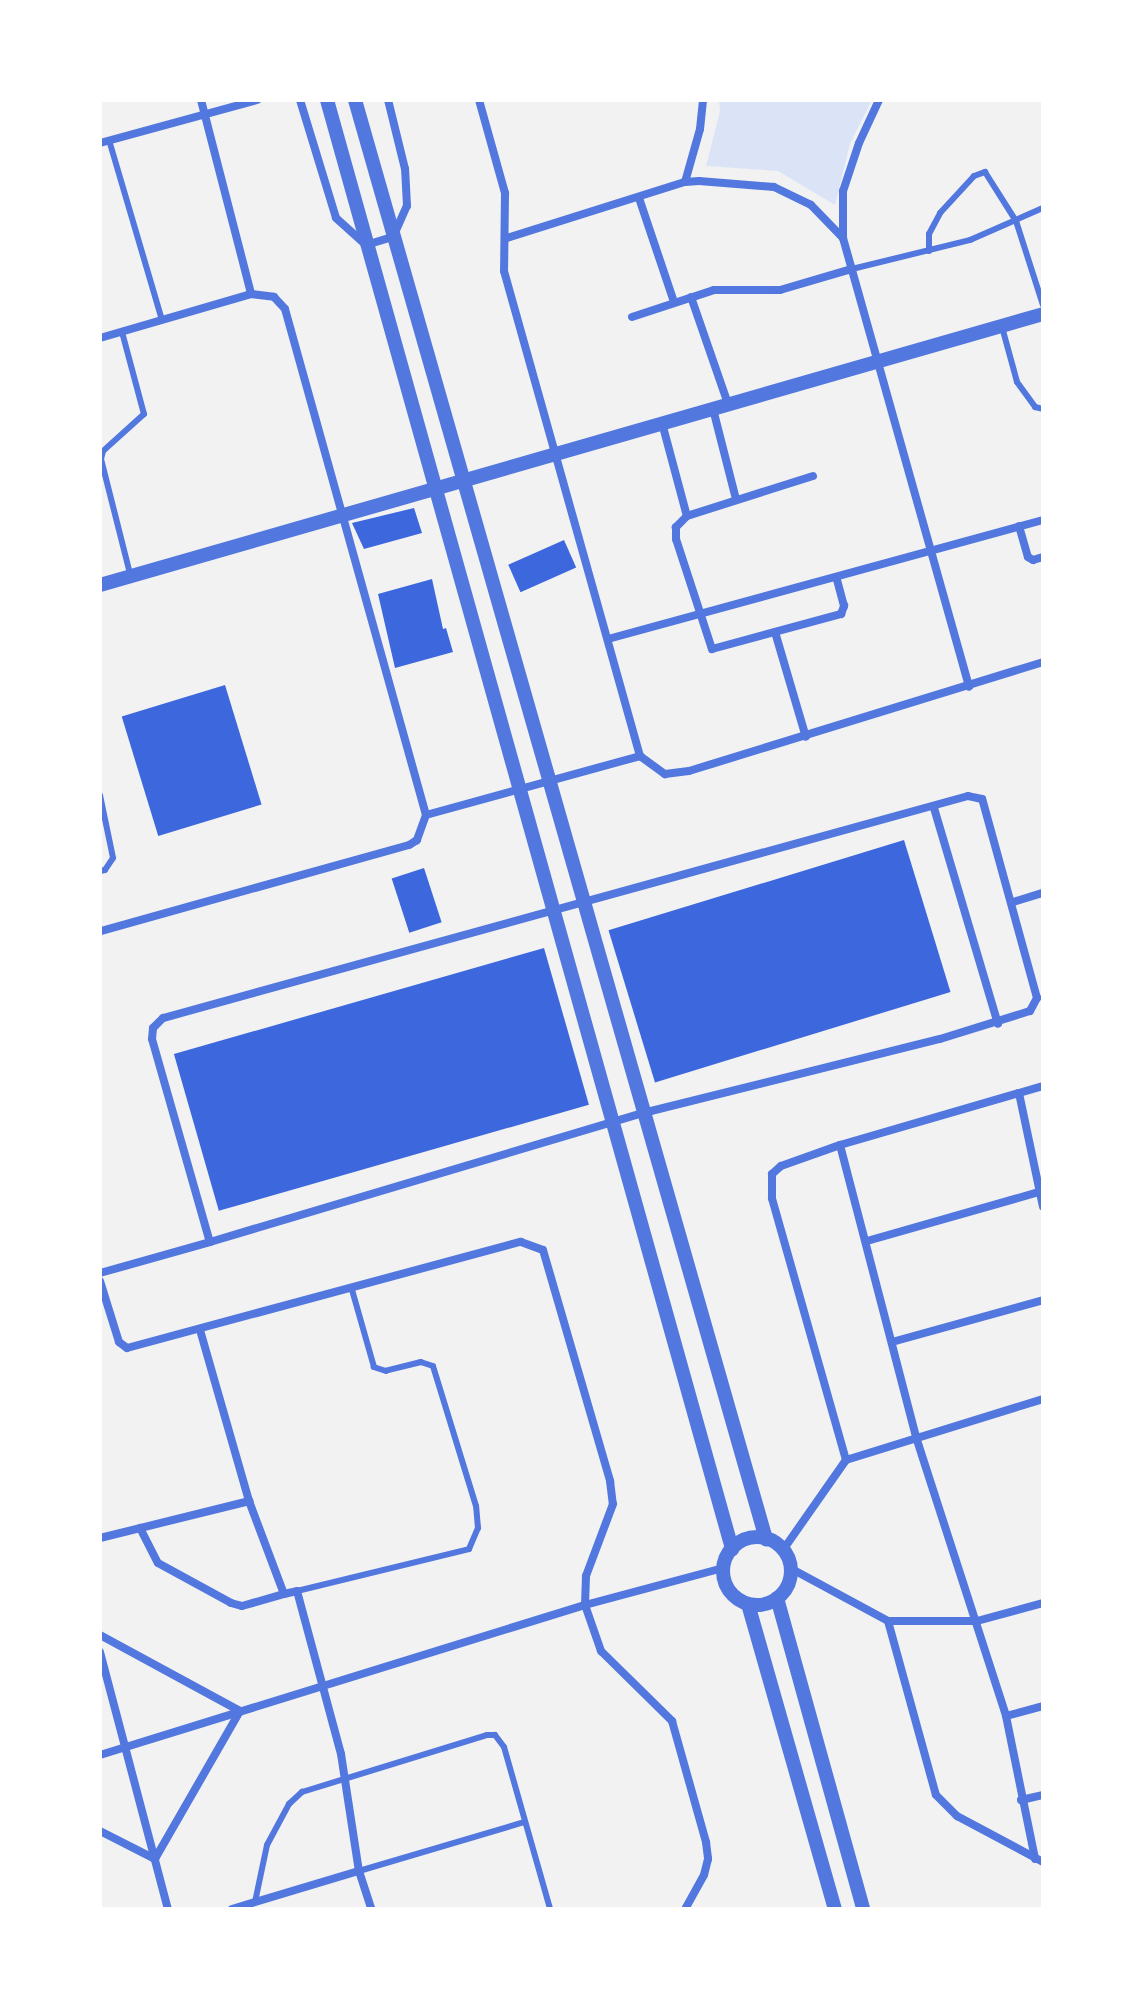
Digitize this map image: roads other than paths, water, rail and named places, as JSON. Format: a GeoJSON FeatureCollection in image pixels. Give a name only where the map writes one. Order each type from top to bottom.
{"type":"FeatureCollection","features":[{"type":"Feature","properties":{"kind":"street"},"geometry":{"type":"LineString","coordinates":[[201,100],[251,294]]}},
{"type":"Feature","properties":{"kind":"street"},"geometry":{"type":"LineString","coordinates":[[105,141],[257,100]]}},
{"type":"Feature","properties":{"kind":"street"},"geometry":{"type":"LineString","coordinates":[[300,100],[336,218],[366,245]]}},
{"type":"Feature","properties":{"kind":"street"},"geometry":{"type":"LineString","coordinates":[[327,100],[732,1549]]}},
{"type":"Feature","properties":{"kind":"street"},"geometry":{"type":"LineString","coordinates":[[355,100],[766,1539]]}},
{"type":"Feature","properties":{"kind":"street"},"geometry":{"type":"LineString","coordinates":[[366,245],[393,237],[407,206],[408,191],[388,100]]}},
{"type":"Feature","properties":{"kind":"street"},"geometry":{"type":"LineString","coordinates":[[479,100],[505,193],[507,238],[502,252],[504,271],[640,756],[665,774],[689,771],[1043,662]]}},
{"type":"Feature","properties":{"kind":"street"},"geometry":{"type":"LineString","coordinates":[[685,182],[700,129],[703,100]]}},
{"type":"Feature","properties":{"kind":"street"},"geometry":{"type":"LineString","coordinates":[[879,100],[859,143],[843,191],[843,238],[969,687]]}},
{"type":"Feature","properties":{"kind":"street"},"geometry":{"type":"LineString","coordinates":[[507,238],[685,182],[774,187],[811,205],[843,238]]}},
{"type":"Feature","properties":{"kind":"street"},"geometry":{"type":"LineString","coordinates":[[639,198],[674,302]]}},
{"type":"Feature","properties":{"kind":"street"},"geometry":{"type":"LineString","coordinates":[[632,317],[729,288],[780,290],[852,269]]}},
{"type":"Feature","properties":{"kind":"street"},"geometry":{"type":"LineString","coordinates":[[100,338],[251,294],[274,297],[285,309],[426,815],[417,840],[409,845],[100,931]]}},
{"type":"Feature","properties":{"kind":"street"},"geometry":{"type":"LineString","coordinates":[[691,297],[728,404]]}},
{"type":"Feature","properties":{"kind":"street"},"geometry":{"type":"LineString","coordinates":[[100,585],[1043,314]]}},
{"type":"Feature","properties":{"kind":"street"},"geometry":{"type":"LineString","coordinates":[[713,409],[736,499]]}},
{"type":"Feature","properties":{"kind":"street"},"geometry":{"type":"LineString","coordinates":[[662,423],[687,516]]}},
{"type":"Feature","properties":{"kind":"street"},"geometry":{"type":"LineString","coordinates":[[813,476],[687,516],[679,522],[675,533],[712,649],[841,614],[844,606],[836,577]]}},
{"type":"Feature","properties":{"kind":"street"},"geometry":{"type":"LineString","coordinates":[[608,639],[1043,520]]}},
{"type":"Feature","properties":{"kind":"street"},"geometry":{"type":"LineString","coordinates":[[1019,526],[1028,557],[1033,560],[1043,557]]}},
{"type":"Feature","properties":{"kind":"street"},"geometry":{"type":"LineString","coordinates":[[775,632],[806,737]]}},
{"type":"Feature","properties":{"kind":"street"},"geometry":{"type":"LineString","coordinates":[[426,815],[640,756]]}},
{"type":"Feature","properties":{"kind":"street"},"geometry":{"type":"LineString","coordinates":[[100,1273],[210,1242],[643,1113],[998,1024],[1039,1006],[1013,902],[982,799],[968,796],[934,808],[553,909],[157,1022],[152,1039],[210,1242]]}},
{"type":"Feature","properties":{"kind":"street"},"geometry":{"type":"LineString","coordinates":[[934,808],[998,1024]]}},
{"type":"Feature","properties":{"kind":"street"},"geometry":{"type":"LineString","coordinates":[[1013,902],[1043,893]]}},
{"type":"Feature","properties":{"kind":"street"},"geometry":{"type":"LineString","coordinates":[[846,1460],[770,1181],[781,1166],[840,1145],[1043,1086]]}},
{"type":"Feature","properties":{"kind":"street"},"geometry":{"type":"LineString","coordinates":[[1019,1093],[1043,1207]]}},
{"type":"Feature","properties":{"kind":"street"},"geometry":{"type":"LineString","coordinates":[[840,1145],[916,1437],[1006,1716],[1021,1800],[1039,1860]]}},
{"type":"Feature","properties":{"kind":"street"},"geometry":{"type":"LineString","coordinates":[[867,1241],[1039,1192]]}},
{"type":"Feature","properties":{"kind":"street"},"geometry":{"type":"LineString","coordinates":[[100,1281],[119,1342],[127,1348],[352,1290],[521,1242],[543,1250],[613,1504],[586,1576],[585,1605],[601,1651],[661,1707],[672,1721],[680,1744],[708,1859],[685,1909]]}},
{"type":"Feature","properties":{"kind":"street"},"geometry":{"type":"LineString","coordinates":[[892,1342],[1043,1300]]}},
{"type":"Feature","properties":{"kind":"street"},"geometry":{"type":"LineString","coordinates":[[200,1330],[249,1501],[284,1594]]}},
{"type":"Feature","properties":{"kind":"street"},"geometry":{"type":"LineString","coordinates":[[783,1550],[846,1460],[1043,1399]]}},
{"type":"Feature","properties":{"kind":"street"},"geometry":{"type":"LineString","coordinates":[[100,1538],[249,1501]]}},
{"type":"Feature","properties":{"kind":"street"},"geometry":{"type":"LineString","coordinates":[[140,1528],[158,1563],[231,1603],[242,1606],[297,1591],[345,1778],[359,1871],[371,1909]]}},
{"type":"Feature","properties":{"kind":"street"},"geometry":{"type":"LineString","coordinates":[[748,1604],[766,1604],[777,1598],[788,1583],[790,1568],[783,1550],[766,1539],[748,1539],[732,1549],[723,1568],[728,1588],[748,1604],[835,1909]]}},
{"type":"Feature","properties":{"kind":"street"},"geometry":{"type":"LineString","coordinates":[[100,1755],[585,1605],[723,1568]]}},
{"type":"Feature","properties":{"kind":"street"},"geometry":{"type":"LineString","coordinates":[[790,1568],[888,1621],[977,1621],[1043,1603]]}},
{"type":"Feature","properties":{"kind":"street"},"geometry":{"type":"LineString","coordinates":[[777,1598],[863,1909]]}},
{"type":"Feature","properties":{"kind":"street"},"geometry":{"type":"LineString","coordinates":[[888,1621],[936,1795],[957,1816],[1039,1860]]}},
{"type":"Feature","properties":{"kind":"street"},"geometry":{"type":"LineString","coordinates":[[100,1635],[240,1711]]}},
{"type":"Feature","properties":{"kind":"street"},"geometry":{"type":"LineString","coordinates":[[100,1652],[168,1909]]}},
{"type":"Feature","properties":{"kind":"street"},"geometry":{"type":"LineString","coordinates":[[1006,1716],[1043,1706]]}},
{"type":"Feature","properties":{"kind":"street"},"geometry":{"type":"LineString","coordinates":[[155,1859],[240,1711]]}},
{"type":"Feature","properties":{"kind":"street"},"geometry":{"type":"LineString","coordinates":[[1021,1800],[1043,1795]]}},
{"type":"Feature","properties":{"kind":"street"},"geometry":{"type":"LineString","coordinates":[[100,1831],[155,1859]]}},
{"type":"Feature","properties":{"kind":"street"},"geometry":{"type":"LineString","coordinates":[[232,1909],[359,1871]]}},
{"type":"Feature","properties":{"kind":"lane"},"geometry":{"type":"LineString","coordinates":[[105,141],[162,320]]}},
{"type":"Feature","properties":{"kind":"lane"},"geometry":{"type":"LineString","coordinates":[[929,251],[929,234],[940,213],[978,173],[985,172],[1016,221],[1043,305]]}},
{"type":"Feature","properties":{"kind":"lane"},"geometry":{"type":"LineString","coordinates":[[852,269],[929,251],[1016,221],[1043,208]]}},
{"type":"Feature","properties":{"kind":"lane"},"geometry":{"type":"LineString","coordinates":[[1002,326],[1022,393],[1035,407],[1043,409]]}},
{"type":"Feature","properties":{"kind":"lane"},"geometry":{"type":"LineString","coordinates":[[122,332],[144,414],[103,451],[101,459],[131,576]]}},
{"type":"Feature","properties":{"kind":"lane"},"geometry":{"type":"LineString","coordinates":[[100,795],[113,858],[105,870],[100,871]]}},
{"type":"Feature","properties":{"kind":"lane"},"geometry":{"type":"LineString","coordinates":[[297,1591],[469,1549],[478,1528],[476,1506],[433,1366],[421,1362],[386,1371],[374,1367],[352,1290]]}},
{"type":"Feature","properties":{"kind":"lane"},"geometry":{"type":"LineString","coordinates":[[255,1902],[267,1845],[289,1804],[302,1792],[495,1735],[504,1747],[550,1909]]}},
{"type":"Feature","properties":{"kind":"lane"},"geometry":{"type":"LineString","coordinates":[[359,1871],[524,1822]]}}]}
